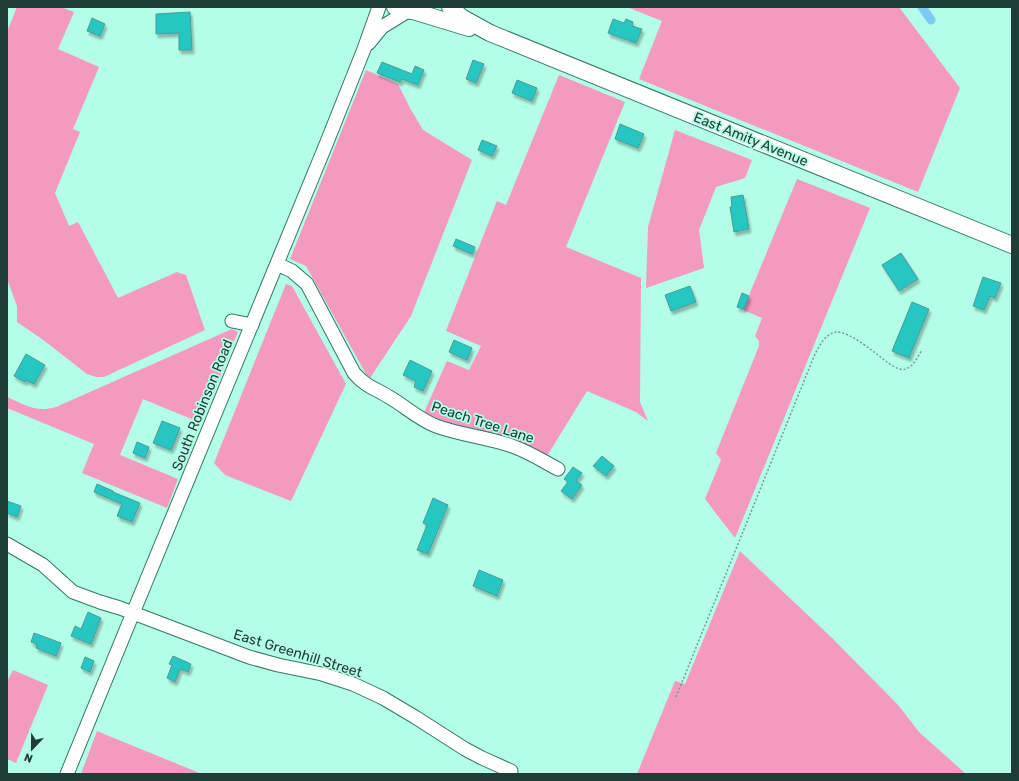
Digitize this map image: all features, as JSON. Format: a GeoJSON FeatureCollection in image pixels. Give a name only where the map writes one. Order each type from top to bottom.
{"type":"FeatureCollection","features":[{"type":"Feature","properties":{"kind":"main road","name":"East Amity Avenue"},"geometry":{"type":"LineString","coordinates":[[450,7],[461,17],[490,33],[1012,245]]}},
{"type":"Feature","properties":{"kind":"main road","name":"East Amity Avenue"},"geometry":{"type":"LineString","coordinates":[[410,9],[470,29],[490,33]]}},
{"type":"Feature","properties":{"kind":"street","name":"South Robinson Road"},"geometry":{"type":"LineString","coordinates":[[67,774],[277,264],[364,49],[379,7]]}},
{"type":"Feature","properties":{"kind":"street","name":"South Robinson Road"},"geometry":{"type":"LineString","coordinates":[[364,49],[382,27],[410,9]]}},
{"type":"Feature","properties":{"kind":"street","name":"Peach Tree Lane"},"geometry":{"type":"LineString","coordinates":[[277,264],[292,271],[307,284],[354,373],[368,386],[389,396],[429,423],[452,431],[510,445],[529,453],[558,469]]}},
{"type":"Feature","properties":{"kind":"street"},"geometry":{"type":"LineString","coordinates":[[232,321],[252,325]]}},
{"type":"Feature","properties":{"kind":"street","name":"East Greenhill Street"},"geometry":{"type":"LineString","coordinates":[[7,544],[43,565],[73,592],[120,608],[249,657],[278,665],[322,674],[353,684],[383,698],[465,750],[511,771]]}},
{"type":"Feature","properties":{"kind":"path"},"geometry":{"type":"LineString","coordinates":[[676,697],[815,354],[822,341],[829,335],[836,332],[843,333],[853,337],[892,365],[899,369],[905,370],[911,366],[922,350]]}},
{"type":"Feature","properties":{"kind":"shaded area"},"geometry":{"type":"Polygon","coordinates":[[[17,7],[61,7],[74,12],[58,49],[99,67],[73,129],[80,132],[55,193],[69,226],[78,222],[118,298],[177,272],[186,275],[205,330],[104,377],[96,377],[87,374],[42,339],[17,322],[17,306],[7,279],[7,32],[17,7]]]}},
{"type":"Feature","properties":{"kind":"shaded area"},"geometry":{"type":"Polygon","coordinates":[[[627,7],[899,7],[960,88],[918,192],[639,79],[662,21],[627,7]]]}},
{"type":"Feature","properties":{"kind":"shaded area"},"geometry":{"type":"Polygon","coordinates":[[[366,70],[398,84],[423,130],[472,160],[411,316],[370,378],[366,374],[306,266],[290,259],[366,70]]]}},
{"type":"Feature","properties":{"kind":"shaded area"},"geometry":{"type":"Polygon","coordinates":[[[559,75],[625,102],[566,247],[641,278],[640,402],[648,421],[636,412],[587,391],[547,456],[524,444],[440,422],[423,415],[447,361],[469,370],[481,346],[446,331],[497,201],[506,205],[559,75]]]}},
{"type":"Feature","properties":{"kind":"shaded area"},"geometry":{"type":"Polygon","coordinates":[[[675,130],[752,160],[745,178],[716,187],[699,230],[704,268],[646,288],[648,227],[675,130]]]}},
{"type":"Feature","properties":{"kind":"shaded area"},"geometry":{"type":"Polygon","coordinates":[[[797,179],[870,208],[735,538],[705,499],[721,460],[716,453],[759,346],[759,341],[755,336],[762,318],[743,310],[797,179]]]}},
{"type":"Feature","properties":{"kind":"shaded area"},"geometry":{"type":"Polygon","coordinates":[[[286,284],[292,286],[346,384],[291,501],[225,475],[214,463],[286,284]]]}},
{"type":"Feature","properties":{"kind":"shaded area"},"geometry":{"type":"Polygon","coordinates":[[[232,329],[238,332],[201,423],[143,399],[120,455],[178,479],[167,508],[82,473],[94,444],[7,408],[7,397],[36,409],[49,409],[56,407],[232,329]]]}},
{"type":"Feature","properties":{"kind":"shaded area"},"geometry":{"type":"Polygon","coordinates":[[[740,551],[831,637],[899,706],[919,732],[966,774],[637,774],[675,681],[685,684],[740,551]]]}},
{"type":"Feature","properties":{"kind":"shaded area"},"geometry":{"type":"Polygon","coordinates":[[[13,670],[48,685],[16,763],[7,759],[7,682],[13,670]]]}},
{"type":"Feature","properties":{"kind":"shaded area"},"geometry":{"type":"Polygon","coordinates":[[[97,731],[109,736],[202,774],[81,774],[97,731]]]}},
{"type":"Feature","properties":{"kind":"building"},"geometry":{"type":"Polygon","coordinates":[[[190,12],[192,50],[179,50],[179,33],[156,34],[156,14],[190,12]]]}},
{"type":"Feature","properties":{"kind":"building"},"geometry":{"type":"Polygon","coordinates":[[[92,18],[105,24],[100,36],[87,31],[92,18]]]}},
{"type":"Feature","properties":{"kind":"building"},"geometry":{"type":"Polygon","coordinates":[[[613,19],[624,23],[626,19],[633,22],[632,26],[642,29],[636,43],[608,33],[613,19]]]}},
{"type":"Feature","properties":{"kind":"building"},"geometry":{"type":"Polygon","coordinates":[[[473,60],[484,64],[476,83],[466,79],[473,60]]]}},
{"type":"Feature","properties":{"kind":"building"},"geometry":{"type":"Polygon","coordinates":[[[382,62],[412,74],[415,66],[424,70],[418,85],[402,79],[400,82],[377,73],[382,62]]]}},
{"type":"Feature","properties":{"kind":"building"},"geometry":{"type":"Polygon","coordinates":[[[517,80],[537,88],[532,101],[512,93],[517,80]]]}},
{"type":"Feature","properties":{"kind":"building"},"geometry":{"type":"Polygon","coordinates":[[[620,124],[644,134],[638,148],[615,139],[620,124]]]}},
{"type":"Feature","properties":{"kind":"building"},"geometry":{"type":"Polygon","coordinates":[[[482,140],[497,146],[492,156],[478,150],[482,140]]]}},
{"type":"Feature","properties":{"kind":"building"},"geometry":{"type":"Polygon","coordinates":[[[743,195],[749,229],[734,232],[730,207],[732,207],[731,197],[743,195]]]}},
{"type":"Feature","properties":{"kind":"building"},"geometry":{"type":"Polygon","coordinates":[[[456,239],[475,247],[472,254],[453,246],[456,239]]]}},
{"type":"Feature","properties":{"kind":"building"},"geometry":{"type":"Polygon","coordinates":[[[901,253],[918,279],[899,291],[882,265],[901,253]]]}},
{"type":"Feature","properties":{"kind":"building"},"geometry":{"type":"Polygon","coordinates":[[[983,277],[1001,283],[995,298],[990,296],[984,310],[973,306],[983,277]]]}},
{"type":"Feature","properties":{"kind":"building"},"geometry":{"type":"Polygon","coordinates":[[[690,286],[696,302],[671,311],[665,295],[690,286]]]}},
{"type":"Feature","properties":{"kind":"building"},"geometry":{"type":"Polygon","coordinates":[[[742,293],[749,296],[744,309],[737,307],[742,293]]]}},
{"type":"Feature","properties":{"kind":"building"},"geometry":{"type":"Polygon","coordinates":[[[912,302],[929,309],[909,358],[892,351],[912,302]]]}},
{"type":"Feature","properties":{"kind":"building"},"geometry":{"type":"Polygon","coordinates":[[[454,340],[472,348],[467,360],[449,352],[454,340]]]}},
{"type":"Feature","properties":{"kind":"building"},"geometry":{"type":"Polygon","coordinates":[[[26,354],[45,365],[34,384],[26,380],[25,382],[14,376],[26,354]]]}},
{"type":"Feature","properties":{"kind":"building"},"geometry":{"type":"Polygon","coordinates":[[[410,360],[432,371],[423,391],[414,387],[416,381],[403,375],[410,360]]]}},
{"type":"Feature","properties":{"kind":"building"},"geometry":{"type":"Polygon","coordinates":[[[162,421],[180,428],[171,450],[153,443],[162,421]]]}},
{"type":"Feature","properties":{"kind":"building"},"geometry":{"type":"Polygon","coordinates":[[[137,442],[149,447],[145,458],[133,453],[137,442]]]}},
{"type":"Feature","properties":{"kind":"building"},"geometry":{"type":"Polygon","coordinates":[[[602,456],[614,466],[606,476],[593,466],[602,456]]]}},
{"type":"Feature","properties":{"kind":"building"},"geometry":{"type":"Polygon","coordinates":[[[573,467],[582,473],[576,481],[582,485],[572,499],[561,491],[568,482],[564,479],[573,467]]]}},
{"type":"Feature","properties":{"kind":"building"},"geometry":{"type":"Polygon","coordinates":[[[97,484],[140,503],[132,522],[117,516],[122,504],[94,492],[97,484]]]}},
{"type":"Feature","properties":{"kind":"building"},"geometry":{"type":"Polygon","coordinates":[[[433,498],[448,505],[428,554],[417,550],[427,525],[423,523],[433,498]]]}},
{"type":"Feature","properties":{"kind":"building"},"geometry":{"type":"Polygon","coordinates":[[[7,501],[21,506],[17,517],[7,513],[7,501]]]}},
{"type":"Feature","properties":{"kind":"building"},"geometry":{"type":"Polygon","coordinates":[[[479,570],[503,580],[497,596],[473,586],[479,570]]]}},
{"type":"Feature","properties":{"kind":"building"},"geometry":{"type":"Polygon","coordinates":[[[88,612],[101,618],[91,644],[71,636],[75,626],[81,629],[88,612]]]}},
{"type":"Feature","properties":{"kind":"building"},"geometry":{"type":"Polygon","coordinates":[[[34,633],[61,643],[56,656],[36,648],[37,644],[31,642],[34,633]]]}},
{"type":"Feature","properties":{"kind":"building"},"geometry":{"type":"Polygon","coordinates":[[[173,656],[191,664],[188,672],[180,669],[175,682],[167,678],[172,665],[169,664],[173,656]]]}},
{"type":"Feature","properties":{"kind":"building"},"geometry":{"type":"Polygon","coordinates":[[[85,657],[94,661],[90,672],[81,668],[85,657]]]}},
{"type":"Feature","properties":{"kind":"waterway"},"geometry":{"type":"LineString","coordinates":[[922,7],[931,20]]}}]}
